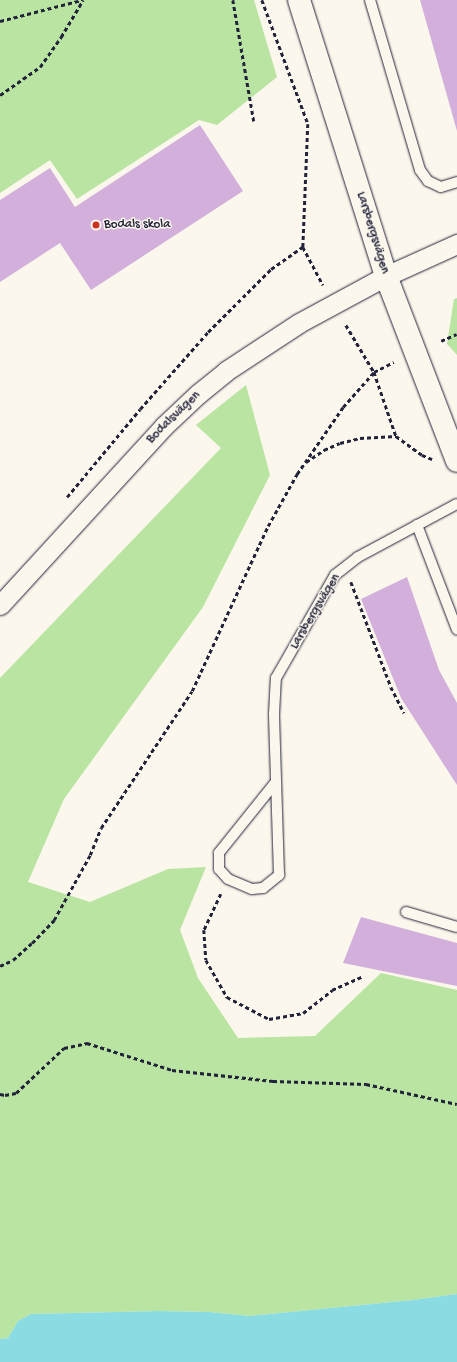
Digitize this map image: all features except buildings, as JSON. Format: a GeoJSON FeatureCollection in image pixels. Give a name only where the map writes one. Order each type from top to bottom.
{"type":"FeatureCollection","features":[{"type":"Feature","properties":{"kind":"street","name":"Larsbergsvägen"},"geometry":{"type":"LineString","coordinates":[[299,0],[446,461]]}},
{"type":"Feature","properties":{"kind":"street","name":"Bodalsvägen"},"geometry":{"type":"LineString","coordinates":[[0,605],[164,426],[198,394],[226,371],[299,323],[386,276],[457,244]]}},
{"type":"Feature","properties":{"kind":"lane"},"geometry":{"type":"LineString","coordinates":[[370,0],[420,170],[428,181],[441,187],[457,182]]}},
{"type":"Feature","properties":{"kind":"lane","name":"Larsbergsvägen"},"geometry":{"type":"LineString","coordinates":[[228,879],[252,889],[263,888],[279,875],[275,783],[274,714],[276,678],[335,575],[358,557],[457,504]]}},
{"type":"Feature","properties":{"kind":"lane"},"geometry":{"type":"LineString","coordinates":[[417,525],[457,630]]}},
{"type":"Feature","properties":{"kind":"lane"},"geometry":{"type":"LineString","coordinates":[[228,879],[219,869],[219,853],[275,783]]}},
{"type":"Feature","properties":{"kind":"lane"},"geometry":{"type":"LineString","coordinates":[[406,912],[457,927]]}},
{"type":"Feature","properties":{"kind":"path"},"geometry":{"type":"LineString","coordinates":[[0,21],[82,0]]}},
{"type":"Feature","properties":{"kind":"path"},"geometry":{"type":"LineString","coordinates":[[0,95],[40,67],[62,38],[82,0]]}},
{"type":"Feature","properties":{"kind":"path"},"geometry":{"type":"LineString","coordinates":[[233,0],[246,66],[254,121]]}},
{"type":"Feature","properties":{"kind":"path"},"geometry":{"type":"LineString","coordinates":[[262,0],[308,124],[303,247],[324,287]]}},
{"type":"Feature","properties":{"kind":"path"},"geometry":{"type":"LineString","coordinates":[[66,499],[140,409],[208,332],[271,269],[303,247]]}},
{"type":"Feature","properties":{"kind":"path"},"geometry":{"type":"LineString","coordinates":[[346,325],[374,372],[396,436],[422,455],[446,461]]}},
{"type":"Feature","properties":{"kind":"path"},"geometry":{"type":"LineString","coordinates":[[441,341],[457,334]]}},
{"type":"Feature","properties":{"kind":"path"},"geometry":{"type":"LineString","coordinates":[[0,966],[12,960],[32,943],[54,920],[90,856],[101,828],[192,691],[268,526],[296,474],[343,407],[374,372],[400,359]]}},
{"type":"Feature","properties":{"kind":"path"},"geometry":{"type":"LineString","coordinates":[[304,463],[324,450],[340,443],[360,438],[396,436]]}},
{"type":"Feature","properties":{"kind":"path"},"geometry":{"type":"LineString","coordinates":[[345,567],[391,687],[404,713]]}},
{"type":"Feature","properties":{"kind":"path"},"geometry":{"type":"LineString","coordinates":[[228,879],[204,930],[206,960],[227,997],[269,1019],[303,1013],[332,990],[362,976]]}},
{"type":"Feature","properties":{"kind":"path"},"geometry":{"type":"LineString","coordinates":[[0,1094],[5,1095],[16,1093],[64,1048],[86,1043],[172,1070],[273,1081],[366,1084],[457,1104]]}},
{"type":"Feature","properties":{"kind":"green space"},"geometry":{"type":"Polygon","coordinates":[[[0,0],[254,0],[277,77],[217,125],[199,120],[77,199],[50,160],[0,193],[0,0]]]}},
{"type":"Feature","properties":{"kind":"green space"},"geometry":{"type":"Polygon","coordinates":[[[457,298],[457,355],[447,344],[454,299],[457,298]]]}},
{"type":"Feature","properties":{"kind":"green space"},"geometry":{"type":"Polygon","coordinates":[[[246,385],[270,475],[203,607],[64,799],[28,882],[90,902],[168,869],[206,867],[180,930],[198,978],[238,1038],[315,1036],[381,973],[457,990],[457,1294],[413,1300],[250,1316],[209,1312],[159,1311],[31,1314],[18,1321],[8,1338],[0,1339],[0,678],[221,448],[196,425],[246,385]]]}},
{"type":"Feature","properties":{"kind":"water"},"geometry":{"type":"Polygon","coordinates":[[[457,1294],[457,1362],[0,1362],[0,1339],[8,1338],[18,1321],[31,1314],[159,1311],[209,1312],[250,1316],[413,1300],[457,1294]]]}},
{"type":"Feature","properties":{"kind":"place","name":"Bodals skola"},"geometry":{"type":"Point","coordinates":[96,225]}}]}
